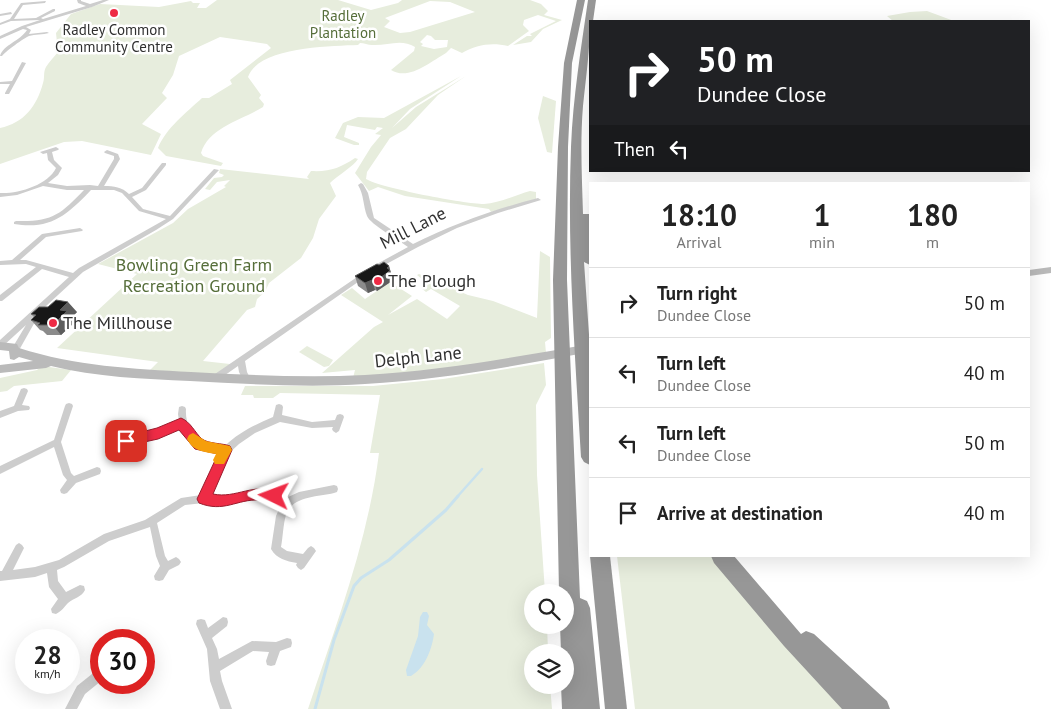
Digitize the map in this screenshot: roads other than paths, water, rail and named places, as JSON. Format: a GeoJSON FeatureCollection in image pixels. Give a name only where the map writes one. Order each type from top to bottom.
{"type":"FeatureCollection","features":[{"type":"Feature","properties":{"kind":"highway"},"geometry":{"type":"LineString","coordinates":[[573,709],[567,452],[560,280],[563,148],[568,64],[581,0]]}},
{"type":"Feature","properties":{"kind":"highway"},"geometry":{"type":"LineString","coordinates":[[589,443],[578,282],[576,201],[578,107],[592,0]]}},
{"type":"Feature","properties":{"kind":"highway"},"geometry":{"type":"LineString","coordinates":[[582,65],[583,158],[589,246]]}},
{"type":"Feature","properties":{"kind":"highway"},"geometry":{"type":"LineString","coordinates":[[567,452],[589,709]]}},
{"type":"Feature","properties":{"kind":"highway"},"geometry":{"type":"LineString","coordinates":[[600,557],[616,709]]}},
{"type":"Feature","properties":{"kind":"highway"},"geometry":{"type":"LineString","coordinates":[[722,557],[791,639],[857,709]]}},
{"type":"Feature","properties":{"kind":"highway"},"geometry":{"type":"LineString","coordinates":[[745,586],[879,709]]}},
{"type":"Feature","properties":{"kind":"street"},"geometry":{"type":"LineString","coordinates":[[79,0],[79,2],[92,6]]}},
{"type":"Feature","properties":{"kind":"street"},"geometry":{"type":"LineString","coordinates":[[0,38],[23,27],[107,0]]}},
{"type":"Feature","properties":{"kind":"street"},"geometry":{"type":"LineString","coordinates":[[11,20],[22,4],[44,2]]}},
{"type":"Feature","properties":{"kind":"street"},"geometry":{"type":"LineString","coordinates":[[38,18],[51,9],[64,8]]}},
{"type":"Feature","properties":{"kind":"street"},"geometry":{"type":"LineString","coordinates":[[0,15],[11,13]]}},
{"type":"Feature","properties":{"kind":"street"},"geometry":{"type":"LineString","coordinates":[[0,24],[11,20],[38,18],[44,20]]}},
{"type":"Feature","properties":{"kind":"street"},"geometry":{"type":"LineString","coordinates":[[27,35],[44,33],[45,26]]}},
{"type":"Feature","properties":{"kind":"street"},"geometry":{"type":"LineString","coordinates":[[2,55],[6,48],[23,40],[27,35],[29,30],[23,27]]}},
{"type":"Feature","properties":{"kind":"street"},"geometry":{"type":"LineString","coordinates":[[7,94],[24,63]]}},
{"type":"Feature","properties":{"kind":"street"},"geometry":{"type":"LineString","coordinates":[[0,83],[14,82]]}},
{"type":"Feature","properties":{"kind":"street"},"geometry":{"type":"LineString","coordinates":[[0,196],[18,195],[41,184],[58,170],[51,160],[49,151]]}},
{"type":"Feature","properties":{"kind":"street"},"geometry":{"type":"LineString","coordinates":[[101,186],[117,159],[116,156],[107,152]]}},
{"type":"Feature","properties":{"kind":"street"},"geometry":{"type":"LineString","coordinates":[[129,197],[144,189],[161,163],[172,165]]}},
{"type":"Feature","properties":{"kind":"street"},"geometry":{"type":"LineString","coordinates":[[0,345],[74,276],[97,259],[145,235],[171,218],[217,173]]}},
{"type":"Feature","properties":{"kind":"street"},"geometry":{"type":"LineString","coordinates":[[41,184],[67,188],[101,186],[120,190],[141,210],[171,218]]}},
{"type":"Feature","properties":{"kind":"street"},"geometry":{"type":"LineString","coordinates":[[360,185],[367,194],[368,212],[371,218],[412,246]]}},
{"type":"Feature","properties":{"kind":"street"},"geometry":{"type":"LineString","coordinates":[[15,223],[39,225],[57,219],[90,187]]}},
{"type":"Feature","properties":{"kind":"street","name":"Mill Lane"},"geometry":{"type":"LineString","coordinates":[[215,378],[347,286],[412,246],[474,218],[538,200]]}},
{"type":"Feature","properties":{"kind":"street"},"geometry":{"type":"LineString","coordinates":[[15,261],[44,235],[81,230]]}},
{"type":"Feature","properties":{"kind":"street"},"geometry":{"type":"LineString","coordinates":[[0,263],[15,261],[41,266],[74,276]]}},
{"type":"Feature","properties":{"kind":"street"},"geometry":{"type":"LineString","coordinates":[[0,299],[41,266]]}},
{"type":"Feature","properties":{"kind":"street"},"geometry":{"type":"LineString","coordinates":[[1030,272],[1051,270]]}},
{"type":"Feature","properties":{"kind":"street"},"geometry":{"type":"LineString","coordinates":[[0,368],[13,358],[15,350],[37,312]]}},
{"type":"Feature","properties":{"kind":"street"},"geometry":{"type":"LineString","coordinates":[[0,345],[10,346],[15,350],[55,363],[128,372],[247,380]]}},
{"type":"Feature","properties":{"kind":"street","name":"Delph Lane"},"geometry":{"type":"LineString","coordinates":[[247,380],[317,382],[392,378],[478,368],[589,348]]}},
{"type":"Feature","properties":{"kind":"street"},"geometry":{"type":"LineString","coordinates":[[242,361],[243,372],[247,380]]}},
{"type":"Feature","properties":{"kind":"street"},"geometry":{"type":"LineString","coordinates":[[0,368],[55,363]]}},
{"type":"Feature","properties":{"kind":"street"},"geometry":{"type":"LineString","coordinates":[[17,408],[24,391]]}},
{"type":"Feature","properties":{"kind":"street"},"geometry":{"type":"LineString","coordinates":[[69,406],[57,442],[67,475],[73,480]]}},
{"type":"Feature","properties":{"kind":"street"},"geometry":{"type":"LineString","coordinates":[[277,418],[279,407]]}},
{"type":"Feature","properties":{"kind":"street"},"geometry":{"type":"LineString","coordinates":[[0,415],[17,408],[26,408]]}},
{"type":"Feature","properties":{"kind":"street"},"geometry":{"type":"LineString","coordinates":[[182,409],[181,424],[200,445],[226,450]]}},
{"type":"Feature","properties":{"kind":"street"},"geometry":{"type":"LineString","coordinates":[[204,499],[226,450],[248,433],[277,418],[312,425],[337,423]]}},
{"type":"Feature","properties":{"kind":"street"},"geometry":{"type":"LineString","coordinates":[[126,441],[142,438],[181,424]]}},
{"type":"Feature","properties":{"kind":"street"},"geometry":{"type":"LineString","coordinates":[[140,450],[142,438]]}},
{"type":"Feature","properties":{"kind":"street"},"geometry":{"type":"LineString","coordinates":[[0,470],[57,442]]}},
{"type":"Feature","properties":{"kind":"street"},"geometry":{"type":"LineString","coordinates":[[64,490],[73,480],[97,471]]}},
{"type":"Feature","properties":{"kind":"street"},"geometry":{"type":"LineString","coordinates":[[306,558],[285,556],[276,549],[281,516],[287,503],[299,496],[336,489]]}},
{"type":"Feature","properties":{"kind":"street"},"geometry":{"type":"LineString","coordinates":[[2,576],[52,568],[78,556],[107,537],[152,521],[179,503],[204,499],[220,502],[262,494],[287,503]]}},
{"type":"Feature","properties":{"kind":"street"},"geometry":{"type":"LineString","coordinates":[[152,521],[158,535],[159,555],[166,567]]}},
{"type":"Feature","properties":{"kind":"street"},"geometry":{"type":"LineString","coordinates":[[2,576],[19,548]]}},
{"type":"Feature","properties":{"kind":"street"},"geometry":{"type":"LineString","coordinates":[[159,576],[166,567],[176,562]]}},
{"type":"Feature","properties":{"kind":"street"},"geometry":{"type":"LineString","coordinates":[[52,568],[53,583],[65,599]]}},
{"type":"Feature","properties":{"kind":"street"},"geometry":{"type":"LineString","coordinates":[[56,609],[65,599],[80,590]]}},
{"type":"Feature","properties":{"kind":"street"},"geometry":{"type":"LineString","coordinates":[[206,636],[224,622]]}},
{"type":"Feature","properties":{"kind":"street"},"geometry":{"type":"LineString","coordinates":[[201,624],[212,649],[216,682],[226,709]]}},
{"type":"Feature","properties":{"kind":"street"},"geometry":{"type":"LineString","coordinates":[[214,668],[252,646],[276,647],[287,643]]}},
{"type":"Feature","properties":{"kind":"street"},"geometry":{"type":"LineString","coordinates":[[271,661],[276,647]]}},
{"type":"Feature","properties":{"kind":"street"},"geometry":{"type":"LineString","coordinates":[[71,709],[81,690],[90,681]]}},
{"type":"Feature","properties":{"kind":"water"},"geometry":{"type":"Polygon","coordinates":[[[423,612],[427,612],[429,616],[427,625],[434,634],[432,646],[427,658],[416,673],[407,676],[406,670],[418,636],[420,617],[423,612]]]}},
{"type":"Feature","properties":{"kind":"waterway"},"geometry":{"type":"LineString","coordinates":[[457,497],[482,469]]}},
{"type":"Feature","properties":{"kind":"waterway"},"geometry":{"type":"LineString","coordinates":[[315,709],[334,640],[354,586],[361,578],[389,560],[446,510],[458,496]]}},
{"type":"Feature","properties":{"kind":"place","name":"Radley Common Community Centre"},"geometry":{"type":"Point","coordinates":[114,13]}},
{"type":"Feature","properties":{"kind":"place","name":"The Plough"},"geometry":{"type":"Point","coordinates":[378,281]}},
{"type":"Feature","properties":{"kind":"place","name":"The Millhouse"},"geometry":{"type":"Point","coordinates":[53,323]}},
{"type":"Feature","properties":{"kind":"park label","name":"Radley Plantation"},"geometry":{"type":"Point","coordinates":[343,24]}},
{"type":"Feature","properties":{"kind":"park label","name":"Bowling Green Farm Recreation Ground"},"geometry":{"type":"Point","coordinates":[194,275]}}]}
